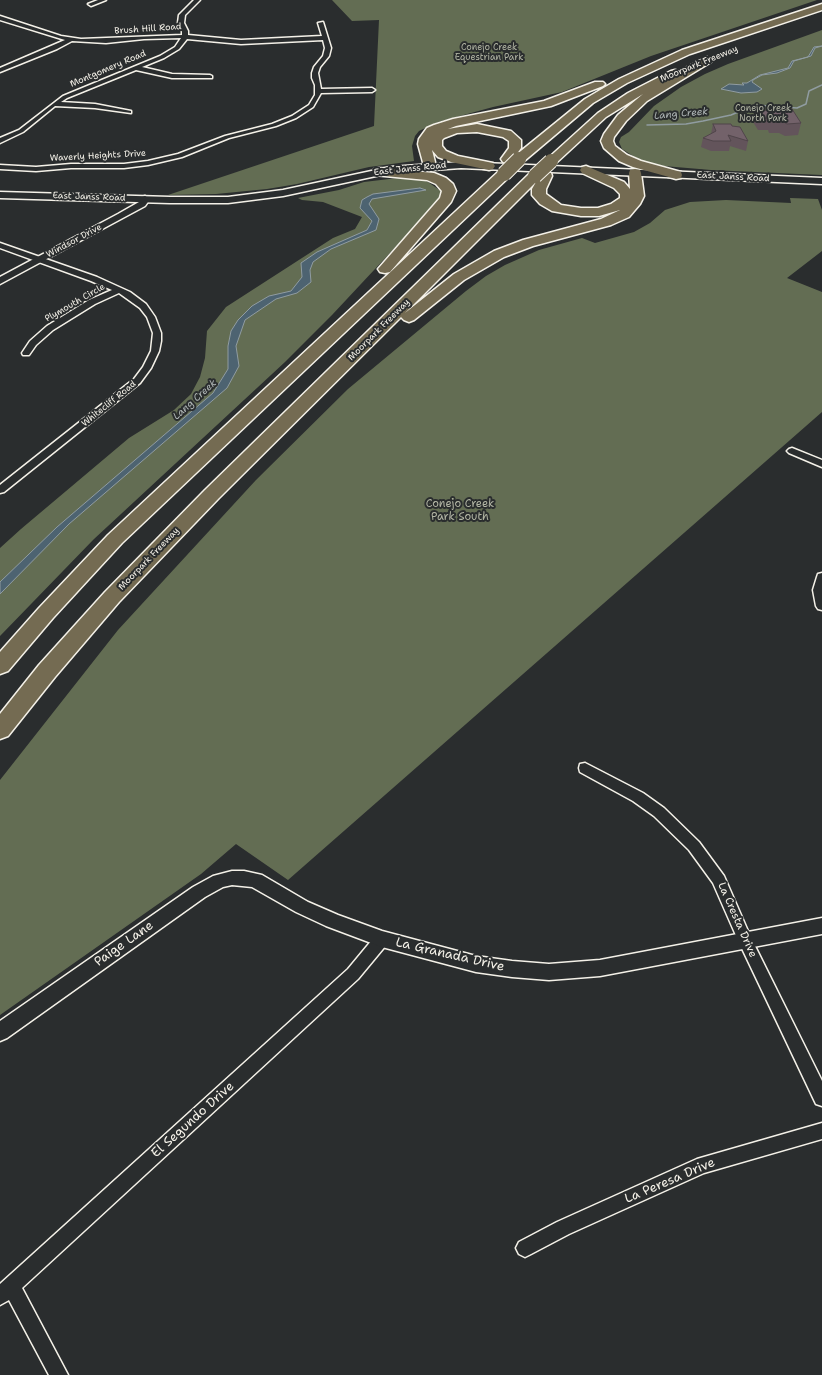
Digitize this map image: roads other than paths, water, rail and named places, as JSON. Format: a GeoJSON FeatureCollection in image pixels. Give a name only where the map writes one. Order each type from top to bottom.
{"type":"FeatureCollection","features":[{"type":"Feature","properties":{"kind":"highway","name":"Moorpark Freeway"},"geometry":{"type":"LineString","coordinates":[[0,666],[46,613],[115,539],[407,265],[496,171],[589,102],[623,81],[686,52],[822,7]]}},
{"type":"Feature","properties":{"kind":"highway"},"geometry":{"type":"LineString","coordinates":[[430,166],[424,144],[425,139],[431,131],[452,123],[547,104],[635,68],[686,52]]}},
{"type":"Feature","properties":{"kind":"highway","name":"Moorpark Freeway"},"geometry":{"type":"LineString","coordinates":[[0,730],[47,671],[112,597],[212,494],[556,161],[614,107],[660,80],[711,58],[667,83],[643,99],[622,118],[607,140],[610,148],[623,158],[637,164],[676,175]]}},
{"type":"Feature","properties":{"kind":"highway"},"geometry":{"type":"LineString","coordinates":[[496,171],[442,154],[436,147],[436,140],[440,135],[456,130],[477,128],[499,132],[510,136],[516,143],[513,159]]}},
{"type":"Feature","properties":{"kind":"highway"},"geometry":{"type":"LineString","coordinates":[[541,176],[539,195],[545,202],[557,208],[575,212],[599,212],[616,207],[626,200],[626,193],[616,183],[586,170]]}},
{"type":"Feature","properties":{"kind":"highway"},"geometry":{"type":"LineString","coordinates":[[263,399],[333,322],[370,286],[448,196],[448,187],[429,176],[378,172]]}},
{"type":"Feature","properties":{"kind":"highway"},"geometry":{"type":"LineString","coordinates":[[212,494],[286,427],[344,370],[459,277],[499,254],[528,243],[606,222],[624,214],[636,201],[635,173]]}},
{"type":"Feature","properties":{"kind":"main road","name":"East Janss Road"},"geometry":{"type":"LineString","coordinates":[[0,195],[197,201],[252,198],[296,191],[378,172],[430,166],[496,171],[586,170],[822,181]]}},
{"type":"Feature","properties":{"kind":"street"},"geometry":{"type":"LineString","coordinates":[[91,4],[103,0]]}},
{"type":"Feature","properties":{"kind":"street"},"geometry":{"type":"LineString","coordinates":[[185,36],[185,31],[182,24],[182,15],[197,0]]}},
{"type":"Feature","properties":{"kind":"street","name":"Brush Hill Road"},"geometry":{"type":"LineString","coordinates":[[0,18],[70,40],[106,42],[150,36],[185,36],[241,42],[324,38]]}},
{"type":"Feature","properties":{"kind":"street"},"geometry":{"type":"LineString","coordinates":[[5,27],[16,23]]}},
{"type":"Feature","properties":{"kind":"street"},"geometry":{"type":"LineString","coordinates":[[321,23],[327,53],[315,73],[318,91],[372,90]]}},
{"type":"Feature","properties":{"kind":"street","name":"Montgomery Road"},"geometry":{"type":"LineString","coordinates":[[0,141],[25,128],[54,104],[80,90],[137,68],[173,51],[182,44],[185,36]]}},
{"type":"Feature","properties":{"kind":"street"},"geometry":{"type":"LineString","coordinates":[[0,70],[55,48],[70,40]]}},
{"type":"Feature","properties":{"kind":"street"},"geometry":{"type":"LineString","coordinates":[[137,68],[172,76],[210,77]]}},
{"type":"Feature","properties":{"kind":"street","name":"Waverly Heights Drive"},"geometry":{"type":"LineString","coordinates":[[0,167],[36,169],[71,166],[124,166],[173,158],[239,133],[274,125],[294,117],[311,106],[318,95],[318,91]]}},
{"type":"Feature","properties":{"kind":"street"},"geometry":{"type":"LineString","coordinates":[[54,104],[96,106],[129,112]]}},
{"type":"Feature","properties":{"kind":"street","name":"Windsor Drive"},"geometry":{"type":"LineString","coordinates":[[0,281],[142,204],[145,199]]}},
{"type":"Feature","properties":{"kind":"street","name":"Whitecliff Road"},"geometry":{"type":"LineString","coordinates":[[0,245],[94,279],[127,294],[143,306],[153,320],[157,333],[155,351],[147,368],[137,381],[0,490]]}},
{"type":"Feature","properties":{"kind":"street","name":"Plymouth Circle"},"geometry":{"type":"LineString","coordinates":[[26,353],[33,343],[50,328],[92,302],[119,290]]}},
{"type":"Feature","properties":{"kind":"street"},"geometry":{"type":"LineString","coordinates":[[792,451],[822,464]]}},
{"type":"Feature","properties":{"kind":"street"},"geometry":{"type":"LineString","coordinates":[[822,577],[819,590],[822,606]]}},
{"type":"Feature","properties":{"kind":"street","name":"La Cresta Drive"},"geometry":{"type":"LineString","coordinates":[[585,768],[638,798],[659,812],[694,846],[719,880],[745,940],[822,1098]]}},
{"type":"Feature","properties":{"kind":"street","name":"Paige Lane"},"geometry":{"type":"LineString","coordinates":[[0,1032],[199,892],[219,881],[232,878],[256,880]]}},
{"type":"Feature","properties":{"kind":"street","name":"La Granada Drive"},"geometry":{"type":"LineString","coordinates":[[256,880],[308,909],[382,939],[476,964],[512,970],[549,972],[600,968],[822,926]]}},
{"type":"Feature","properties":{"kind":"street","name":"El Segundo Drive"},"geometry":{"type":"LineString","coordinates":[[6,1290],[353,974],[382,939]]}},
{"type":"Feature","properties":{"kind":"street","name":"La Peresa Drive"},"geometry":{"type":"LineString","coordinates":[[525,1248],[563,1228],[703,1165],[822,1131]]}},
{"type":"Feature","properties":{"kind":"street"},"geometry":{"type":"LineString","coordinates":[[6,1290],[60,1375]]}},
{"type":"Feature","properties":{"kind":"water"},"geometry":{"type":"Polygon","coordinates":[[[822,46],[815,48],[811,56],[808,57],[814,47],[822,46]]]}},
{"type":"Feature","properties":{"kind":"water"},"geometry":{"type":"Polygon","coordinates":[[[805,58],[794,61],[790,68],[777,73],[762,75],[753,80],[752,82],[762,89],[757,92],[741,93],[721,89],[729,84],[744,85],[742,83],[747,83],[760,75],[788,68],[792,61],[805,58]]]}},
{"type":"Feature","properties":{"kind":"water"},"geometry":{"type":"Polygon","coordinates":[[[420,188],[426,190],[372,199],[369,204],[379,219],[376,230],[331,249],[313,262],[310,270],[311,282],[297,293],[276,299],[245,320],[236,346],[239,366],[227,388],[69,524],[0,594],[0,582],[57,527],[213,393],[228,369],[228,346],[231,331],[238,320],[252,306],[269,296],[291,291],[302,277],[301,263],[317,252],[367,230],[372,221],[360,208],[362,200],[373,194],[420,188]]]}},
{"type":"Feature","properties":{"kind":"waterway","name":"Lang Creek"},"geometry":{"type":"LineString","coordinates":[[647,125],[686,124],[703,121],[731,115],[755,105],[797,108],[806,104],[809,91],[822,85]]}},
{"type":"Feature","properties":{"kind":"park label","name":"Conejo Creek Equestrian Park"},"geometry":{"type":"Point","coordinates":[489,54]}},
{"type":"Feature","properties":{"kind":"park label","name":"Conejo Creek North Park"},"geometry":{"type":"Point","coordinates":[763,114]}},
{"type":"Feature","properties":{"kind":"park label","name":"Conejo Creek Park South"},"geometry":{"type":"Point","coordinates":[460,510]}}]}
